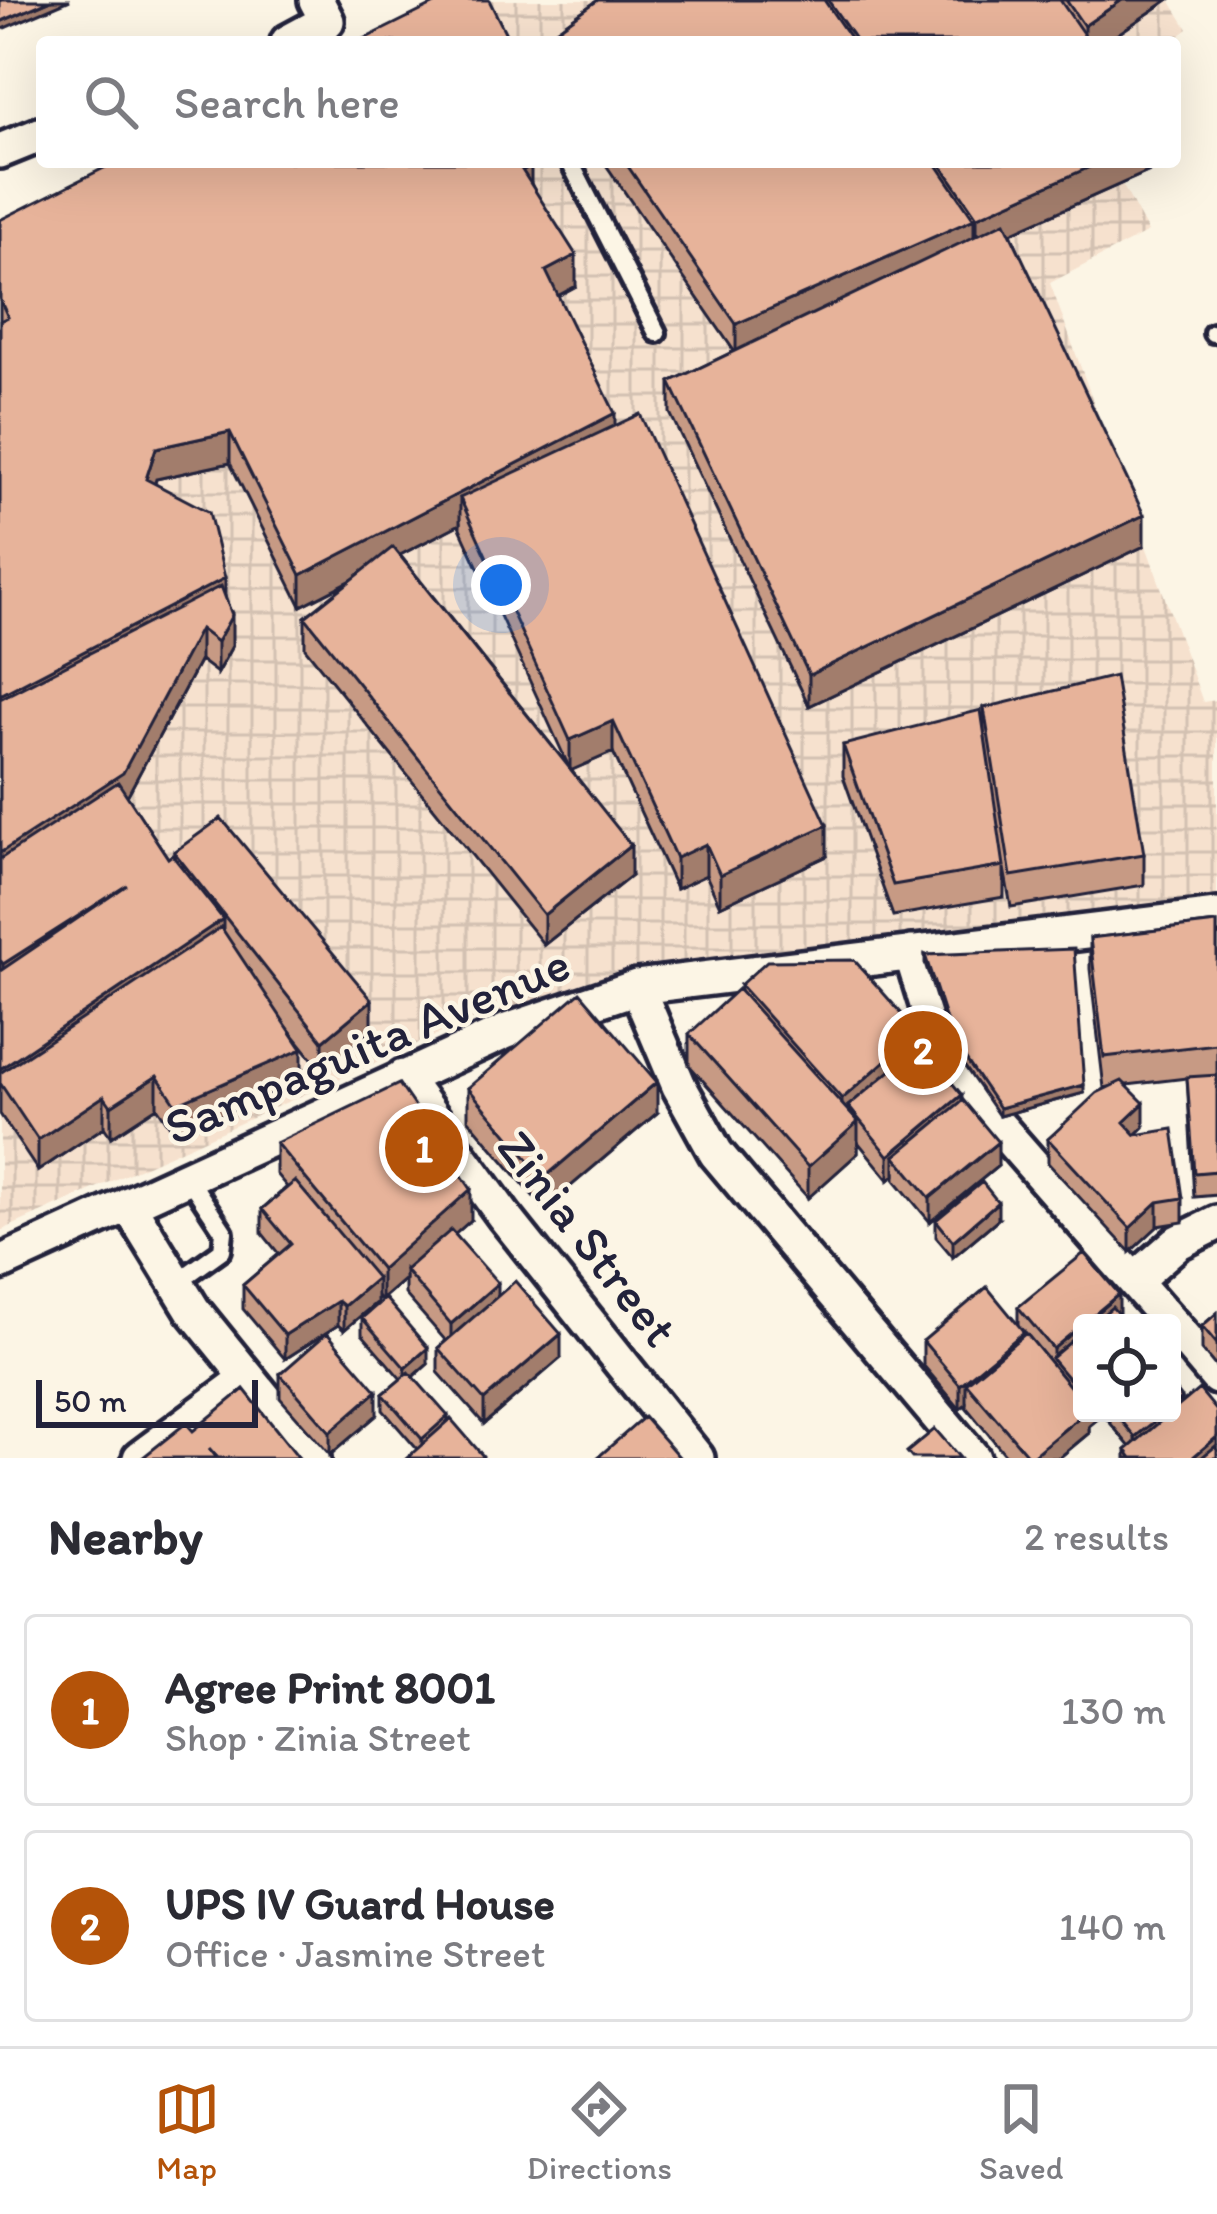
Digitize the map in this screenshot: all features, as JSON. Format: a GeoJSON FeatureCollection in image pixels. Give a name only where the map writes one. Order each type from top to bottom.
{"type":"FeatureCollection","features":[{"type":"Feature","properties":{"kind":"street"},"geometry":{"type":"LineString","coordinates":[[299,36],[327,21],[316,0]]}},
{"type":"Feature","properties":{"kind":"street"},"geometry":{"type":"LineString","coordinates":[[0,151],[36,136]]}},
{"type":"Feature","properties":{"kind":"street","name":"Sampaguita Avenue"},"geometry":{"type":"LineString","coordinates":[[5,1249],[128,1204],[507,1030],[637,987],[1217,916]]}},
{"type":"Feature","properties":{"kind":"street"},"geometry":{"type":"LineString","coordinates":[[911,952],[946,1066],[1164,1314]]}},
{"type":"Feature","properties":{"kind":"street"},"geometry":{"type":"LineString","coordinates":[[637,987],[679,1086],[716,1153],[973,1458]]}},
{"type":"Feature","properties":{"kind":"street","name":"Zinia Street"},"geometry":{"type":"LineString","coordinates":[[403,1077],[504,1216],[697,1458]]}},
{"type":"Feature","properties":{"kind":"street"},"geometry":{"type":"LineString","coordinates":[[128,1204],[176,1283],[245,1380],[313,1458]]}},
{"type":"Feature","properties":{"kind":"street"},"geometry":{"type":"LineString","coordinates":[[1135,1280],[1177,1244],[1217,1223]]}},
{"type":"Feature","properties":{"kind":"street"},"geometry":{"type":"LineString","coordinates":[[1181,1334],[1217,1377]]}},
{"type":"Feature","properties":{"kind":"street"},"geometry":{"type":"LineString","coordinates":[[140,1458],[245,1380]]}},
{"type":"Feature","properties":{"kind":"lane"},"geometry":{"type":"LineString","coordinates":[[573,168],[657,333]]}},
{"type":"Feature","properties":{"kind":"lane"},"geometry":{"type":"LineString","coordinates":[[176,1283],[222,1250],[224,1232],[188,1177]]}},
{"type":"Feature","properties":{"kind":"shaded area"},"geometry":{"type":"Polygon","coordinates":[[[490,0],[1170,0],[1188,29],[1179,36],[422,36],[490,0]]]}},
{"type":"Feature","properties":{"kind":"shaded area"},"geometry":{"type":"Polygon","coordinates":[[[174,168],[1113,168],[1148,232],[1050,283],[1203,702],[1217,700],[1217,902],[641,968],[468,1021],[0,1231],[0,259],[174,168]]]}},
{"type":"Feature","properties":{"kind":"building"},"geometry":{"type":"Polygon","coordinates":[[[0,0],[51,0],[0,22],[0,0]]]}},
{"type":"Feature","properties":{"kind":"building"},"geometry":{"type":"Polygon","coordinates":[[[443,0],[489,0],[507,36],[370,36],[443,0]]]}},
{"type":"Feature","properties":{"kind":"building"},"geometry":{"type":"Polygon","coordinates":[[[598,0],[824,0],[849,36],[548,36],[598,0]]]}},
{"type":"Feature","properties":{"kind":"building"},"geometry":{"type":"Polygon","coordinates":[[[828,0],[1060,0],[1085,36],[853,36],[828,0]]]}},
{"type":"Feature","properties":{"kind":"building"},"geometry":{"type":"Polygon","coordinates":[[[1066,0],[1122,0],[1084,26],[1066,0]]]}},
{"type":"Feature","properties":{"kind":"building"},"geometry":{"type":"Polygon","coordinates":[[[104,168],[528,168],[522,170],[576,255],[546,271],[615,413],[301,575],[230,432],[156,448],[146,479],[209,512],[225,578],[0,695],[0,321],[8,317],[0,300],[0,220],[104,168]]]}},
{"type":"Feature","properties":{"kind":"building"},"geometry":{"type":"Polygon","coordinates":[[[629,168],[939,168],[974,219],[736,324],[629,168]]]}},
{"type":"Feature","properties":{"kind":"building"},"geometry":{"type":"Polygon","coordinates":[[[943,168],[1087,168],[977,217],[943,168]]]}},
{"type":"Feature","properties":{"kind":"building"},"geometry":{"type":"Polygon","coordinates":[[[1005,222],[1144,515],[809,675],[670,382],[1005,222]]]}},
{"type":"Feature","properties":{"kind":"building"},"geometry":{"type":"Polygon","coordinates":[[[640,414],[827,825],[720,875],[706,844],[676,858],[613,721],[570,740],[460,498],[640,414]]]}},
{"type":"Feature","properties":{"kind":"building"},"geometry":{"type":"Polygon","coordinates":[[[393,547],[631,845],[544,915],[305,617],[393,547]]]}},
{"type":"Feature","properties":{"kind":"building"},"geometry":{"type":"Polygon","coordinates":[[[221,586],[232,615],[217,642],[200,629],[123,773],[0,853],[0,699],[221,586]]]}},
{"type":"Feature","properties":{"kind":"building"},"geometry":{"type":"Polygon","coordinates":[[[1115,676],[1144,854],[1011,876],[984,708],[1115,676]]]}},
{"type":"Feature","properties":{"kind":"building"},"geometry":{"type":"Polygon","coordinates":[[[981,710],[1004,866],[893,885],[843,745],[981,710]]]}},
{"type":"Feature","properties":{"kind":"building"},"geometry":{"type":"Polygon","coordinates":[[[118,782],[168,858],[172,855],[223,919],[0,1069],[0,971],[127,885],[3,964],[0,859],[118,782]]]}},
{"type":"Feature","properties":{"kind":"building"},"geometry":{"type":"Polygon","coordinates":[[[221,818],[372,1000],[323,1041],[174,852],[221,818]]]}},
{"type":"Feature","properties":{"kind":"building"},"geometry":{"type":"Polygon","coordinates":[[[1217,923],[1217,1044],[1104,1057],[1090,938],[1217,923]]]}},
{"type":"Feature","properties":{"kind":"building"},"geometry":{"type":"Polygon","coordinates":[[[221,927],[302,1049],[176,1104],[157,1076],[111,1106],[104,1096],[38,1140],[0,1083],[0,1073],[221,927]]]}},
{"type":"Feature","properties":{"kind":"building"},"geometry":{"type":"Polygon","coordinates":[[[1074,949],[1084,1085],[999,1108],[952,1039],[925,955],[1074,949]]]}},
{"type":"Feature","properties":{"kind":"building"},"geometry":{"type":"Polygon","coordinates":[[[854,960],[918,1032],[842,1099],[740,985],[767,961],[854,960]]]}},
{"type":"Feature","properties":{"kind":"building"},"geometry":{"type":"Polygon","coordinates":[[[738,989],[858,1122],[808,1167],[689,1034],[738,989]]]}},
{"type":"Feature","properties":{"kind":"building"},"geometry":{"type":"Polygon","coordinates":[[[580,992],[657,1082],[544,1178],[468,1088],[580,992]]]}},
{"type":"Feature","properties":{"kind":"building"},"geometry":{"type":"Polygon","coordinates":[[[928,1033],[933,1048],[918,1047],[918,1035],[928,1033]]]}},
{"type":"Feature","properties":{"kind":"building"},"geometry":{"type":"Polygon","coordinates":[[[921,1045],[962,1095],[889,1156],[848,1106],[921,1045]]]}},
{"type":"Feature","properties":{"kind":"building"},"geometry":{"type":"Polygon","coordinates":[[[1217,1075],[1217,1171],[1194,1173],[1187,1077],[1217,1075]]]}},
{"type":"Feature","properties":{"kind":"building"},"geometry":{"type":"Polygon","coordinates":[[[1122,1081],[1144,1103],[1124,1122],[1136,1135],[1173,1129],[1183,1198],[1158,1202],[1130,1228],[1048,1139],[1097,1093],[1122,1081]]]}},
{"type":"Feature","properties":{"kind":"building"},"geometry":{"type":"Polygon","coordinates":[[[399,1084],[471,1189],[381,1269],[276,1143],[399,1084]]]}},
{"type":"Feature","properties":{"kind":"building"},"geometry":{"type":"Polygon","coordinates":[[[963,1100],[998,1142],[930,1198],[895,1156],[963,1100]]]}},
{"type":"Feature","properties":{"kind":"building"},"geometry":{"type":"Polygon","coordinates":[[[295,1181],[377,1278],[344,1306],[338,1301],[285,1335],[243,1285],[291,1244],[262,1209],[295,1181]]]}},
{"type":"Feature","properties":{"kind":"building"},"geometry":{"type":"Polygon","coordinates":[[[982,1182],[998,1202],[953,1241],[936,1220],[982,1182]]]}},
{"type":"Feature","properties":{"kind":"building"},"geometry":{"type":"Polygon","coordinates":[[[451,1230],[498,1283],[451,1324],[405,1270],[451,1230]]]}},
{"type":"Feature","properties":{"kind":"building"},"geometry":{"type":"Polygon","coordinates":[[[1084,1253],[1119,1294],[1095,1314],[1073,1314],[1073,1332],[1053,1349],[1018,1307],[1084,1253]]]}},
{"type":"Feature","properties":{"kind":"building"},"geometry":{"type":"Polygon","coordinates":[[[515,1281],[561,1334],[484,1400],[438,1348],[515,1281]]]}},
{"type":"Feature","properties":{"kind":"building"},"geometry":{"type":"Polygon","coordinates":[[[987,1287],[1024,1332],[960,1385],[923,1341],[987,1287]]]}},
{"type":"Feature","properties":{"kind":"building"},"geometry":{"type":"Polygon","coordinates":[[[385,1298],[428,1348],[405,1368],[362,1318],[385,1298]]]}},
{"type":"Feature","properties":{"kind":"building"},"geometry":{"type":"Polygon","coordinates":[[[1217,1313],[1217,1344],[1202,1326],[1217,1313]]]}},
{"type":"Feature","properties":{"kind":"building"},"geometry":{"type":"Polygon","coordinates":[[[327,1333],[377,1391],[330,1432],[280,1374],[327,1333]]]}},
{"type":"Feature","properties":{"kind":"building"},"geometry":{"type":"Polygon","coordinates":[[[1026,1333],[1073,1390],[1073,1422],[1030,1458],[966,1383],[1026,1333]]]}},
{"type":"Feature","properties":{"kind":"building"},"geometry":{"type":"Polygon","coordinates":[[[1073,1340],[1073,1384],[1051,1358],[1073,1340]]]}},
{"type":"Feature","properties":{"kind":"building"},"geometry":{"type":"Polygon","coordinates":[[[409,1372],[448,1416],[422,1439],[383,1394],[409,1372]]]}},
{"type":"Feature","properties":{"kind":"building"},"geometry":{"type":"Polygon","coordinates":[[[244,1389],[299,1458],[218,1458],[209,1448],[217,1458],[142,1458],[186,1423],[193,1431],[244,1389]]]}},
{"type":"Feature","properties":{"kind":"building"},"geometry":{"type":"Polygon","coordinates":[[[1199,1389],[1217,1411],[1217,1437],[1192,1458],[1132,1458],[1126,1450],[1160,1422],[1181,1422],[1181,1404],[1199,1389]]]}},
{"type":"Feature","properties":{"kind":"building"},"geometry":{"type":"Polygon","coordinates":[[[644,1417],[680,1458],[597,1458],[644,1417]]]}},
{"type":"Feature","properties":{"kind":"building"},"geometry":{"type":"Polygon","coordinates":[[[451,1419],[482,1458],[407,1458],[451,1419]]]}},
{"type":"Feature","properties":{"kind":"building"},"geometry":{"type":"Polygon","coordinates":[[[1122,1422],[1154,1422],[1135,1437],[1122,1422]]]}},
{"type":"Feature","properties":{"kind":"building"},"geometry":{"type":"Polygon","coordinates":[[[935,1429],[960,1458],[912,1458],[907,1452],[935,1429]]]}},
{"type":"Feature","properties":{"kind":"building"},"geometry":{"type":"Polygon","coordinates":[[[1217,1445],[1217,1458],[1201,1458],[1217,1445]]]}},
{"type":"Feature","properties":{"kind":"place","name":"UPS IV Guard House"},"geometry":{"type":"Point","coordinates":[923,1050]}},
{"type":"Feature","properties":{"kind":"place","name":"Agree Print 8001"},"geometry":{"type":"Point","coordinates":[424,1148]}}]}
